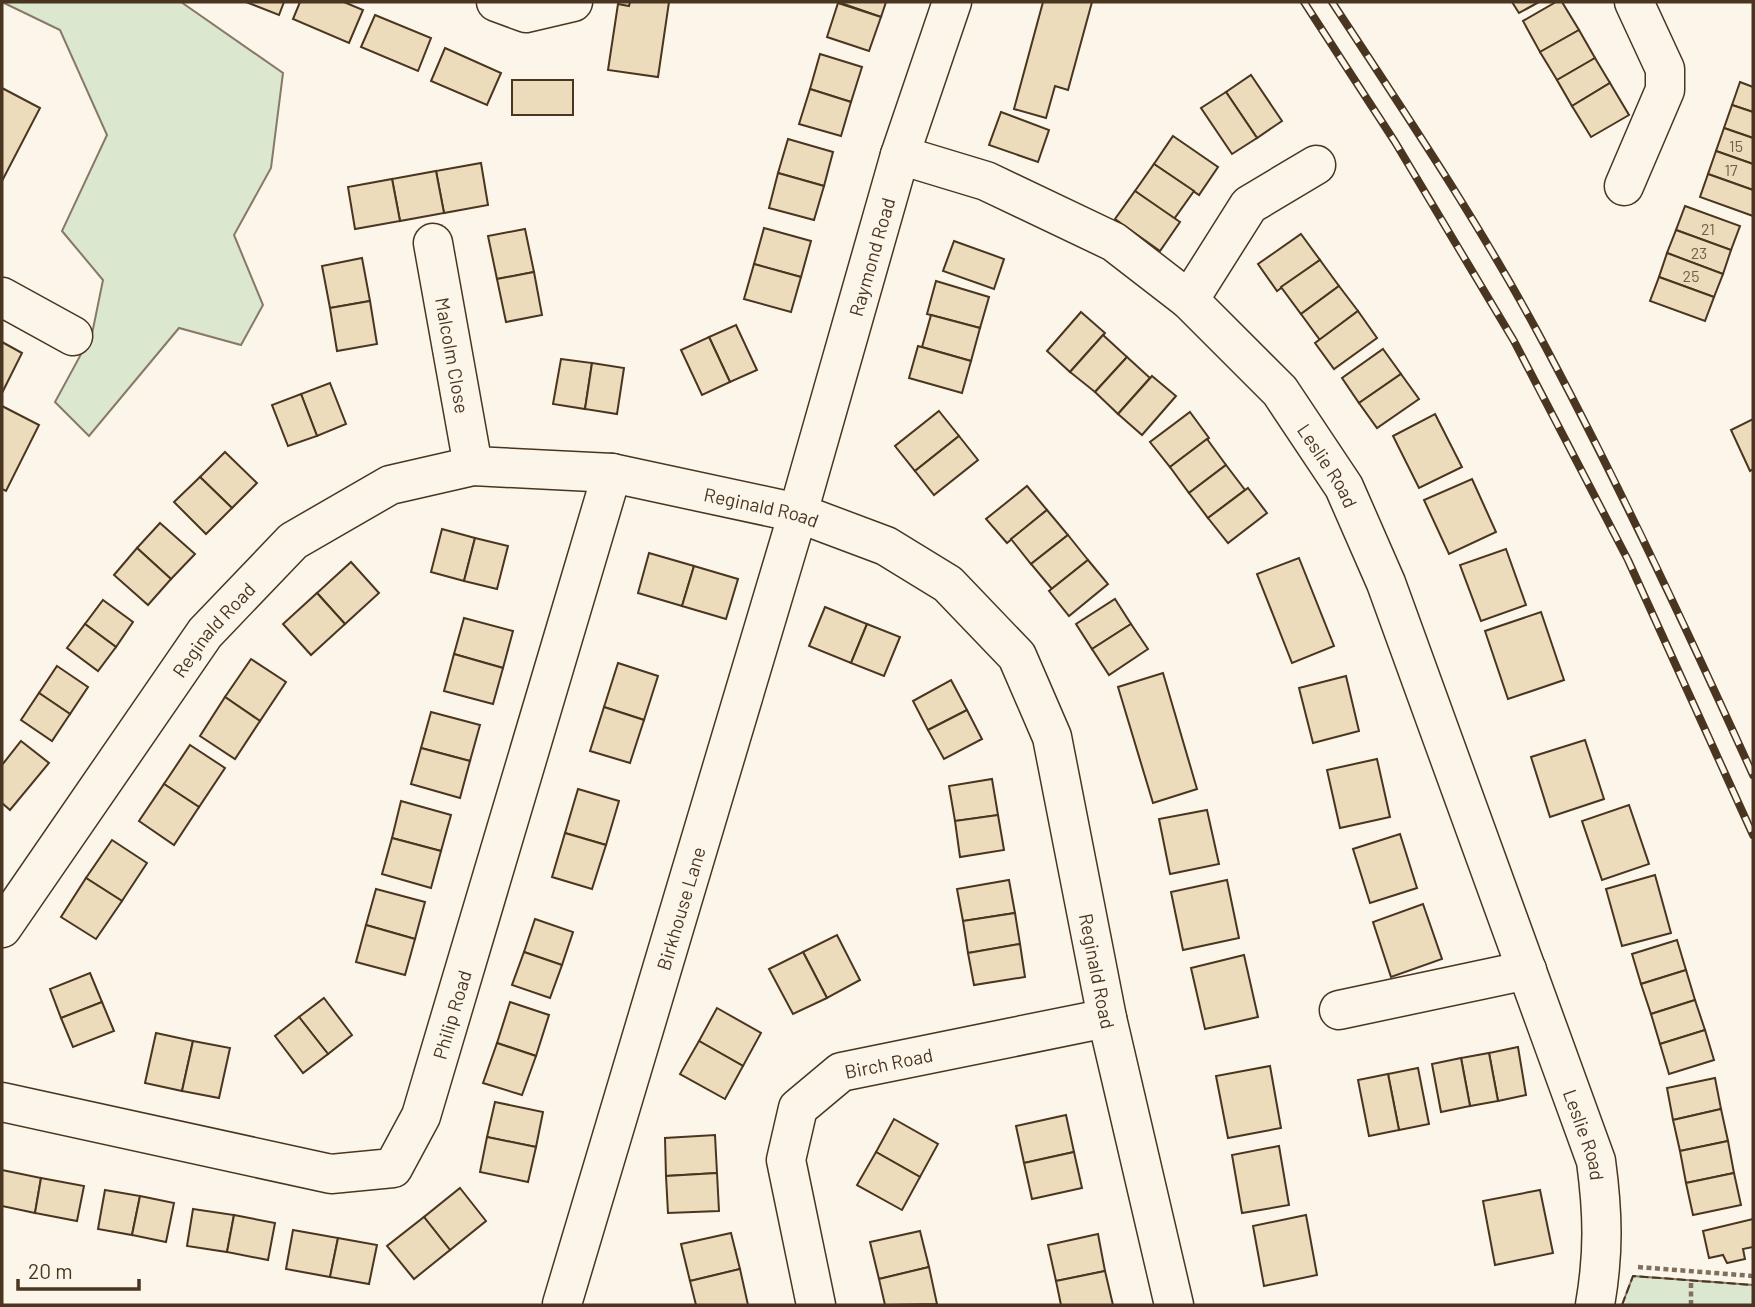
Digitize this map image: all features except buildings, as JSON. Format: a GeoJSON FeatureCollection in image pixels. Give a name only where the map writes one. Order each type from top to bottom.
{"type":"FeatureCollection","features":[{"type":"Feature","properties":{"kind":"street"},"geometry":{"type":"LineString","coordinates":[[496,2],[526,13],[573,2]]}},
{"type":"Feature","properties":{"kind":"street","name":"Raymond Road"},"geometry":{"type":"LineString","coordinates":[[798,513],[900,155],[952,2]]}},
{"type":"Feature","properties":{"kind":"street"},"geometry":{"type":"LineString","coordinates":[[1624,186],[1665,90],[1665,69],[1634,2]]}},
{"type":"Feature","properties":{"kind":"street","name":"Leslie Road"},"geometry":{"type":"LineString","coordinates":[[900,155],[986,181],[1114,242],[1189,300],[1280,391],[1344,487],[1386,583],[1596,1161],[1604,1216],[1602,1264],[1595,1305]]}},
{"type":"Feature","properties":{"kind":"street"},"geometry":{"type":"LineString","coordinates":[[1189,300],[1249,205],[1316,165]]}},
{"type":"Feature","properties":{"kind":"street","name":"Malcolm Close"},"geometry":{"type":"LineString","coordinates":[[433,243],[473,466]]}},
{"type":"Feature","properties":{"kind":"street"},"geometry":{"type":"LineString","coordinates":[[2,297],[73,337]]}},
{"type":"Feature","properties":{"kind":"street","name":"Reginald Road"},"geometry":{"type":"LineString","coordinates":[[2,928],[205,633],[293,541],[390,485],[473,466],[612,473],[798,513],[886,545],[948,584],[1017,656],[1052,737],[1107,1018],[1174,1305]]}},
{"type":"Feature","properties":{"kind":"street","name":"Philip Road"},"geometry":{"type":"LineString","coordinates":[[2,1102],[331,1174],[393,1168],[421,1116],[612,473]]}},
{"type":"Feature","properties":{"kind":"street","name":"Birkhouse Lane"},"geometry":{"type":"LineString","coordinates":[[562,1304],[798,513]]}},
{"type":"Feature","properties":{"kind":"street"},"geometry":{"type":"LineString","coordinates":[[1339,1010],[1527,970]]}},
{"type":"Feature","properties":{"kind":"street","name":"Birch Road"},"geometry":{"type":"LineString","coordinates":[[816,1305],[786,1160],[798,1108],[841,1072],[1107,1018]]}},
{"type":"Feature","properties":{"kind":"path"},"geometry":{"type":"LineString","coordinates":[[1602,1264],[1753,1276]]}},
{"type":"Feature","properties":{"kind":"path"},"geometry":{"type":"LineString","coordinates":[[1691,1282],[1691,1305]]}},
{"type":"Feature","properties":{"kind":"green space"},"geometry":{"type":"Polygon","coordinates":[[[2,2],[181,2],[283,73],[271,168],[234,235],[263,305],[241,345],[179,328],[89,436],[55,402],[92,334],[103,280],[62,231],[107,135],[60,30],[2,2]]]}},
{"type":"Feature","properties":{"kind":"green space"},"geometry":{"type":"Polygon","coordinates":[[[1633,1276],[1753,1285],[1753,1305],[1622,1305],[1633,1276]]]}},
{"type":"Feature","properties":{"kind":"railway"},"geometry":{"type":"LineString","coordinates":[[1304,2],[1395,142],[1514,341],[1628,560],[1753,835]]}},
{"type":"Feature","properties":{"kind":"railway"},"geometry":{"type":"LineString","coordinates":[[1332,2],[1464,206],[1537,331],[1649,551],[1753,775]]}},
{"type":"Feature","properties":{"kind":"fence"},"geometry":{"type":"LineString","coordinates":[[1622,1305],[1633,1276],[1753,1285]]}}]}
